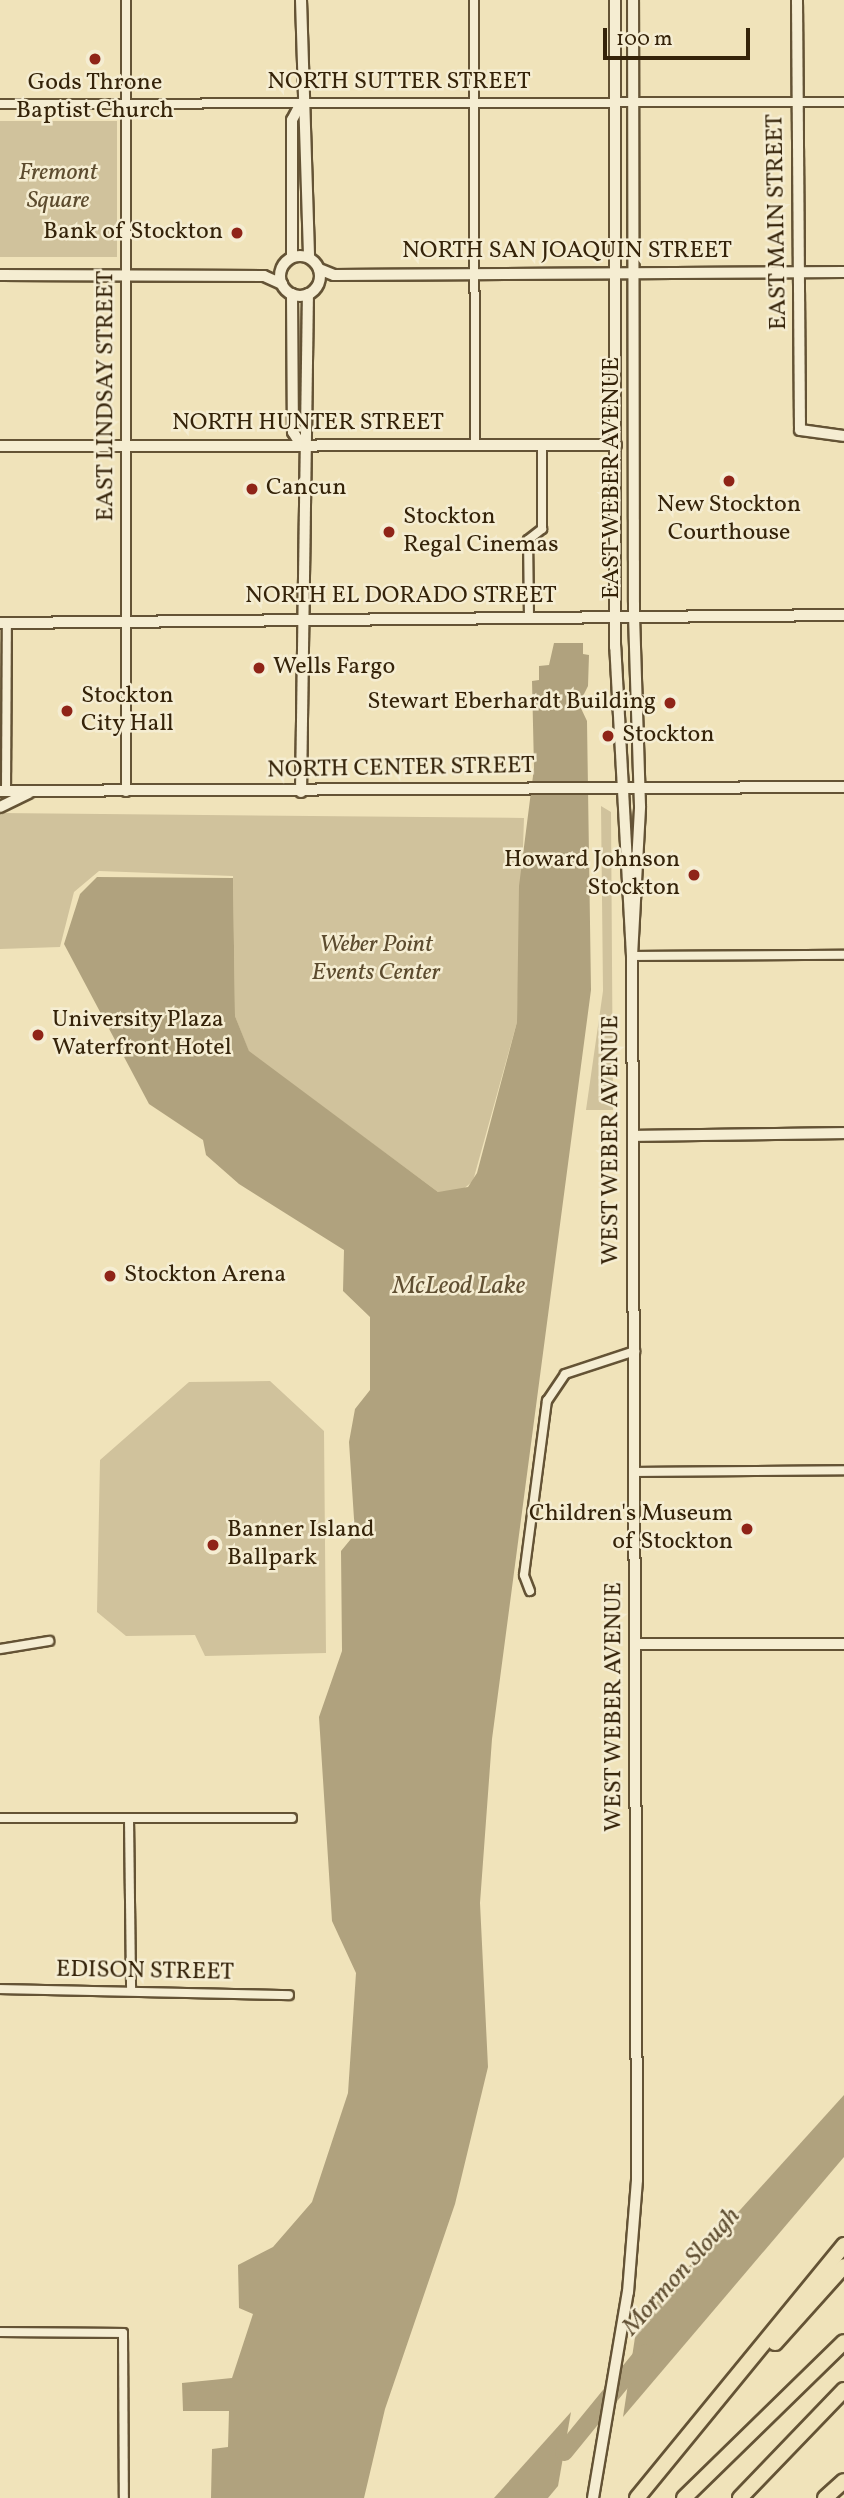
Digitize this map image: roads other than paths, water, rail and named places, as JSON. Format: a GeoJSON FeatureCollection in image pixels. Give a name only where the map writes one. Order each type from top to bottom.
{"type":"FeatureCollection","features":[{"type":"Feature","properties":{"kind":"highway"},"geometry":{"type":"LineString","coordinates":[[637,2498],[844,2245]]}},
{"type":"Feature","properties":{"kind":"highway"},"geometry":{"type":"LineString","coordinates":[[711,2408],[725,2401],[844,2266]]}},
{"type":"Feature","properties":{"kind":"highway"},"geometry":{"type":"LineString","coordinates":[[684,2498],[844,2342]]}},
{"type":"Feature","properties":{"kind":"highway"},"geometry":{"type":"LineString","coordinates":[[740,2498],[844,2390]]}},
{"type":"Feature","properties":{"kind":"highway"},"geometry":{"type":"LineString","coordinates":[[825,2498],[844,2481]]}},
{"type":"Feature","properties":{"kind":"street","name":"EAST LINDSAY STREET"},"geometry":{"type":"LineString","coordinates":[[126,0],[126,792]]}},
{"type":"Feature","properties":{"kind":"street"},"geometry":{"type":"LineString","coordinates":[[301,0],[301,103],[309,257],[319,269],[318,283],[308,294],[307,431],[301,445],[302,792]]}},
{"type":"Feature","properties":{"kind":"street"},"geometry":{"type":"LineString","coordinates":[[474,0],[475,445]]}},
{"type":"Feature","properties":{"kind":"street","name":"EAST WEBER AVENUE"},"geometry":{"type":"LineString","coordinates":[[615,0],[615,617],[621,788]]}},
{"type":"Feature","properties":{"kind":"street","name":"EAST WEBER AVENUE"},"geometry":{"type":"LineString","coordinates":[[632,956],[639,787],[634,617],[633,0]]}},
{"type":"Feature","properties":{"kind":"street","name":"EAST MAIN STREET"},"geometry":{"type":"LineString","coordinates":[[797,0],[800,430],[811,436],[844,436]]}},
{"type":"Feature","properties":{"kind":"street","name":"NORTH SUTTER STREET"},"geometry":{"type":"LineString","coordinates":[[0,104],[844,102]]}},
{"type":"Feature","properties":{"kind":"street"},"geometry":{"type":"LineString","coordinates":[[301,103],[292,120],[291,177],[296,198],[308,223]]}},
{"type":"Feature","properties":{"kind":"street"},"geometry":{"type":"LineString","coordinates":[[264,276],[282,267],[292,257],[296,198]]}},
{"type":"Feature","properties":{"kind":"street"},"geometry":{"type":"LineString","coordinates":[[292,257],[309,257]]}},
{"type":"Feature","properties":{"kind":"street"},"geometry":{"type":"LineString","coordinates":[[282,267],[282,284]]}},
{"type":"Feature","properties":{"kind":"street","name":"NORTH SAN JOAQUIN STREET"},"geometry":{"type":"LineString","coordinates":[[319,269],[334,275],[844,272]]}},
{"type":"Feature","properties":{"kind":"street"},"geometry":{"type":"LineString","coordinates":[[0,275],[264,276],[282,284],[292,294],[308,294]]}},
{"type":"Feature","properties":{"kind":"street","name":"NORTH SAN JOAQUIN STREET"},"geometry":{"type":"LineString","coordinates":[[318,283],[334,275]]}},
{"type":"Feature","properties":{"kind":"street"},"geometry":{"type":"LineString","coordinates":[[292,294],[292,430],[301,445]]}},
{"type":"Feature","properties":{"kind":"street"},"geometry":{"type":"LineString","coordinates":[[529,617],[528,540],[542,529],[542,445]]}},
{"type":"Feature","properties":{"kind":"street","name":"NORTH HUNTER STREET"},"geometry":{"type":"LineString","coordinates":[[0,446],[616,445]]}},
{"type":"Feature","properties":{"kind":"street","name":"NORTH EL DORADO STREET"},"geometry":{"type":"LineString","coordinates":[[3,623],[302,618],[844,615]]}},
{"type":"Feature","properties":{"kind":"street"},"geometry":{"type":"LineString","coordinates":[[3,623],[3,791]]}},
{"type":"Feature","properties":{"kind":"street","name":"NORTH CENTER STREET"},"geometry":{"type":"LineString","coordinates":[[3,791],[302,792],[844,787]]}},
{"type":"Feature","properties":{"kind":"street","name":"WEST WEBER AVENUE"},"geometry":{"type":"LineString","coordinates":[[593,2498],[615,2380],[636,2230],[632,956],[621,788]]}},
{"type":"Feature","properties":{"kind":"street"},"geometry":{"type":"LineString","coordinates":[[0,807],[32,792]]}},
{"type":"Feature","properties":{"kind":"street"},"geometry":{"type":"LineString","coordinates":[[632,956],[844,955]]}},
{"type":"Feature","properties":{"kind":"street"},"geometry":{"type":"LineString","coordinates":[[633,1136],[844,1133]]}},
{"type":"Feature","properties":{"kind":"street"},"geometry":{"type":"LineString","coordinates":[[530,1591],[524,1575],[554,1385],[576,1367],[635,1351]]}},
{"type":"Feature","properties":{"kind":"street"},"geometry":{"type":"LineString","coordinates":[[635,1472],[844,1470]]}},
{"type":"Feature","properties":{"kind":"street"},"geometry":{"type":"LineString","coordinates":[[0,1649],[49,1641]]}},
{"type":"Feature","properties":{"kind":"street"},"geometry":{"type":"LineString","coordinates":[[636,1644],[844,1644]]}},
{"type":"Feature","properties":{"kind":"street"},"geometry":{"type":"LineString","coordinates":[[0,1818],[292,1818]]}},
{"type":"Feature","properties":{"kind":"street"},"geometry":{"type":"LineString","coordinates":[[129,1819],[131,1990]]}},
{"type":"Feature","properties":{"kind":"street","name":"EDISON STREET"},"geometry":{"type":"LineString","coordinates":[[0,1989],[289,1994]]}},
{"type":"Feature","properties":{"kind":"street"},"geometry":{"type":"LineString","coordinates":[[0,2332],[123,2333],[124,2498]]}},
{"type":"Feature","properties":{"kind":"water","name":"McLeod Lake"},"geometry":{"type":"Polygon","coordinates":[[[554,643],[583,643],[583,654],[589,655],[588,686],[579,704],[587,721],[591,990],[492,1739],[480,1903],[488,2067],[455,2204],[385,2409],[364,2498],[211,2498],[212,2449],[228,2447],[229,2411],[183,2411],[182,2383],[232,2378],[253,2314],[239,2308],[238,2265],[273,2247],[312,2202],[348,2093],[356,1973],[332,1921],[319,1717],[342,1651],[341,1551],[355,1534],[349,1442],[355,1409],[370,1390],[370,1317],[343,1291],[344,1250],[239,1184],[206,1155],[203,1140],[149,1104],[64,944],[80,894],[97,877],[233,878],[235,1016],[249,1051],[438,1192],[468,1187],[477,1173],[517,1022],[519,886],[534,768],[532,681],[539,680],[539,666],[549,665],[554,643]]]}},
{"type":"Feature","properties":{"kind":"water","name":"Mormon Slough"},"geometry":{"type":"Polygon","coordinates":[[[844,2095],[844,2157],[623,2417],[637,2324],[844,2095]]]}},
{"type":"Feature","properties":{"kind":"water"},"geometry":{"type":"Polygon","coordinates":[[[571,2412],[558,2486],[548,2498],[494,2498],[571,2412]]]}},
{"type":"Feature","properties":{"kind":"waterway","name":"Mormon Slough"},"geometry":{"type":"LineString","coordinates":[[564,2452],[644,2354]]}},
{"type":"Feature","properties":{"kind":"place","name":"Gods Throne Baptist Church"},"geometry":{"type":"Point","coordinates":[95,59]}},
{"type":"Feature","properties":{"kind":"place","name":"Bank of Stockton"},"geometry":{"type":"Point","coordinates":[237,233]}},
{"type":"Feature","properties":{"kind":"place","name":"New Stockton Courthouse"},"geometry":{"type":"Point","coordinates":[729,481]}},
{"type":"Feature","properties":{"kind":"place","name":"Cancun"},"geometry":{"type":"Point","coordinates":[252,489]}},
{"type":"Feature","properties":{"kind":"place","name":"Stockton Regal Cinemas"},"geometry":{"type":"Point","coordinates":[389,532]}},
{"type":"Feature","properties":{"kind":"place","name":"Wells Fargo"},"geometry":{"type":"Point","coordinates":[259,668]}},
{"type":"Feature","properties":{"kind":"place","name":"Stewart Eberhardt Building"},"geometry":{"type":"Point","coordinates":[670,703]}},
{"type":"Feature","properties":{"kind":"place","name":"Stockton City Hall"},"geometry":{"type":"Point","coordinates":[67,711]}},
{"type":"Feature","properties":{"kind":"place","name":"Stockton"},"geometry":{"type":"Point","coordinates":[608,736]}},
{"type":"Feature","properties":{"kind":"place","name":"Howard Johnson Stockton"},"geometry":{"type":"Point","coordinates":[694,875]}},
{"type":"Feature","properties":{"kind":"place","name":"University Plaza Waterfront Hotel"},"geometry":{"type":"Point","coordinates":[38,1035]}},
{"type":"Feature","properties":{"kind":"place","name":"Stockton Arena"},"geometry":{"type":"Point","coordinates":[110,1276]}},
{"type":"Feature","properties":{"kind":"place","name":"Children's Museum of Stockton"},"geometry":{"type":"Point","coordinates":[747,1529]}},
{"type":"Feature","properties":{"kind":"place","name":"Banner Island Ballpark"},"geometry":{"type":"Point","coordinates":[213,1545]}},
{"type":"Feature","properties":{"kind":"park label","name":"Fremont Square"},"geometry":{"type":"Point","coordinates":[58,188]}},
{"type":"Feature","properties":{"kind":"park label","name":"Weber Point Events Center"},"geometry":{"type":"Point","coordinates":[376,960]}}]}
